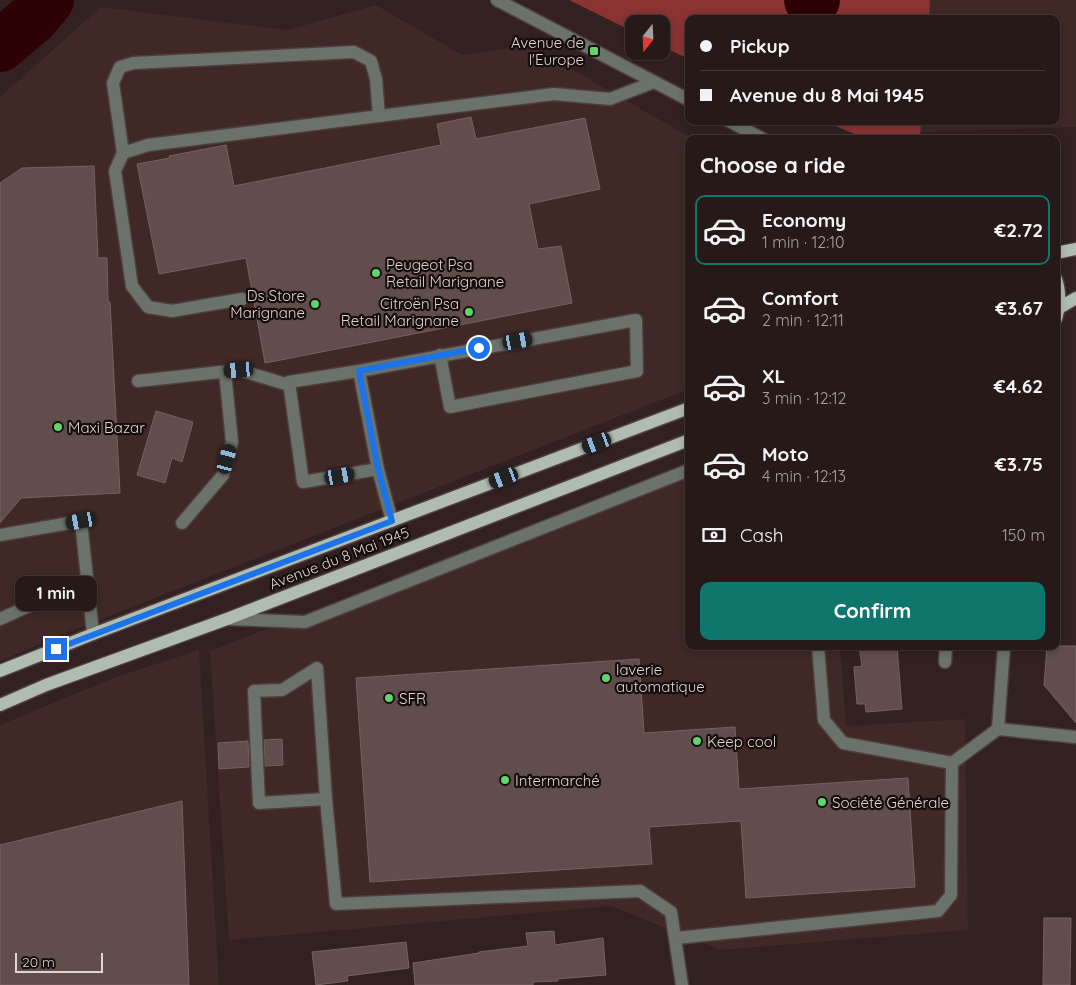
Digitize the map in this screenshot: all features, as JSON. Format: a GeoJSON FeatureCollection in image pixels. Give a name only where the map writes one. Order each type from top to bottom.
{"type":"FeatureCollection","features":[{"type":"Feature","properties":{"kind":"main road"},"geometry":{"type":"LineString","coordinates":[[1060,252],[1076,249]]}},
{"type":"Feature","properties":{"kind":"main road"},"geometry":{"type":"LineString","coordinates":[[1060,311],[1076,298]]}},
{"type":"Feature","properties":{"kind":"main road","name":"Avenue du 8 Mai 1945"},"geometry":{"type":"LineString","coordinates":[[0,671],[685,410]]}},
{"type":"Feature","properties":{"kind":"main road","name":"Avenue du 8 Mai 1945"},"geometry":{"type":"LineString","coordinates":[[0,705],[46,685],[227,619],[685,442]]}},
{"type":"Feature","properties":{"kind":"street"},"geometry":{"type":"LineString","coordinates":[[497,0],[685,98]]}},
{"type":"Feature","properties":{"kind":"street"},"geometry":{"type":"LineString","coordinates":[[242,298],[172,311],[148,307],[132,286],[115,171],[123,153],[113,83],[120,67],[134,63],[354,52],[372,62],[376,79],[378,116]]}},
{"type":"Feature","properties":{"kind":"street"},"geometry":{"type":"LineString","coordinates":[[123,153],[148,146],[554,94],[610,99],[654,82]]}},
{"type":"Feature","properties":{"kind":"street"},"geometry":{"type":"LineString","coordinates":[[737,125],[755,135]]}},
{"type":"Feature","properties":{"kind":"street"},"geometry":{"type":"LineString","coordinates":[[378,469],[303,482],[289,382],[359,371],[440,355],[636,320],[637,371],[450,407],[440,355]]}},
{"type":"Feature","properties":{"kind":"street"},"geometry":{"type":"LineString","coordinates":[[138,381],[239,370],[289,385]]}},
{"type":"Feature","properties":{"kind":"street"},"geometry":{"type":"LineString","coordinates":[[359,371],[378,469],[392,521]]}},
{"type":"Feature","properties":{"kind":"street"},"geometry":{"type":"LineString","coordinates":[[182,522],[223,475],[232,442],[225,372]]}},
{"type":"Feature","properties":{"kind":"street"},"geometry":{"type":"LineString","coordinates":[[227,619],[305,622],[685,472]]}},
{"type":"Feature","properties":{"kind":"street"},"geometry":{"type":"LineString","coordinates":[[0,535],[81,521],[93,634]]}},
{"type":"Feature","properties":{"kind":"street"},"geometry":{"type":"LineString","coordinates":[[0,618],[31,605],[89,600]]}},
{"type":"Feature","properties":{"kind":"street"},"geometry":{"type":"LineString","coordinates":[[818,650],[824,720],[843,743],[952,763],[998,729],[1076,737]]}},
{"type":"Feature","properties":{"kind":"street"},"geometry":{"type":"LineString","coordinates":[[945,662],[946,650]]}},
{"type":"Feature","properties":{"kind":"street"},"geometry":{"type":"LineString","coordinates":[[998,729],[1004,650]]}},
{"type":"Feature","properties":{"kind":"street"},"geometry":{"type":"LineString","coordinates":[[326,799],[259,803],[254,692],[282,690],[317,668],[326,799],[336,904],[640,891],[671,912],[682,985]]}},
{"type":"Feature","properties":{"kind":"street"},"geometry":{"type":"LineString","coordinates":[[676,938],[938,911],[950,895],[952,763]]}},
{"type":"Feature","properties":{"kind":"shaded area"},"geometry":{"type":"Polygon","coordinates":[[[569,0],[930,0],[929,15],[685,15],[685,57],[670,50],[670,15],[625,15],[625,28],[569,0]]]}},
{"type":"Feature","properties":{"kind":"shaded area"},"geometry":{"type":"Polygon","coordinates":[[[901,0],[1076,0],[1076,127],[896,133],[896,125],[1060,125],[1060,15],[900,15],[901,0]]]}},
{"type":"Feature","properties":{"kind":"shaded area"},"geometry":{"type":"Polygon","coordinates":[[[376,5],[462,55],[530,45],[686,135],[685,391],[73,630],[0,661],[0,97],[101,7],[287,30],[376,5]]]}},
{"type":"Feature","properties":{"kind":"shaded area"},"geometry":{"type":"Polygon","coordinates":[[[833,125],[921,125],[920,135],[857,135],[833,125]]]}},
{"type":"Feature","properties":{"kind":"shaded area"},"geometry":{"type":"Polygon","coordinates":[[[685,469],[685,650],[840,650],[846,726],[965,719],[968,930],[720,950],[611,906],[229,940],[210,651],[685,469]]]}},
{"type":"Feature","properties":{"kind":"shaded area"},"geometry":{"type":"Polygon","coordinates":[[[199,650],[219,985],[0,985],[0,725],[116,677],[199,650]]]}},
{"type":"Feature","properties":{"kind":"building"},"geometry":{"type":"Polygon","coordinates":[[[471,117],[476,139],[585,118],[600,189],[529,204],[538,249],[561,246],[572,303],[265,363],[246,258],[159,274],[137,164],[226,145],[234,186],[441,145],[437,124],[471,117]]]}},
{"type":"Feature","properties":{"kind":"building"},"geometry":{"type":"Polygon","coordinates":[[[94,166],[98,258],[107,258],[120,493],[21,498],[0,523],[0,183],[22,168],[94,166]]]}},
{"type":"Feature","properties":{"kind":"building"},"geometry":{"type":"Polygon","coordinates":[[[156,411],[193,422],[182,462],[172,458],[165,483],[137,475],[156,411]]]}},
{"type":"Feature","properties":{"kind":"building"},"geometry":{"type":"Polygon","coordinates":[[[1060,646],[1076,646],[1076,723],[1044,685],[1047,650],[1060,650],[1060,646]]]}},
{"type":"Feature","properties":{"kind":"building"},"geometry":{"type":"Polygon","coordinates":[[[860,650],[897,650],[902,709],[866,712],[865,704],[857,704],[854,667],[862,666],[860,650]]]}},
{"type":"Feature","properties":{"kind":"building","name":"Intermarché"},"geometry":{"type":"Polygon","coordinates":[[[639,659],[644,733],[735,727],[739,789],[908,778],[915,887],[746,898],[741,821],[649,827],[652,864],[370,882],[356,678],[639,659]]]}},
{"type":"Feature","properties":{"kind":"building"},"geometry":{"type":"Polygon","coordinates":[[[282,739],[283,765],[265,766],[264,740],[282,739]]]}},
{"type":"Feature","properties":{"kind":"building"},"geometry":{"type":"Polygon","coordinates":[[[248,741],[249,767],[219,769],[218,743],[248,741]]]}},
{"type":"Feature","properties":{"kind":"building"},"geometry":{"type":"Polygon","coordinates":[[[182,801],[189,985],[0,985],[0,845],[182,801]]]}},
{"type":"Feature","properties":{"kind":"building"},"geometry":{"type":"Polygon","coordinates":[[[1044,918],[1071,918],[1070,985],[1043,985],[1044,918]]]}},
{"type":"Feature","properties":{"kind":"building"},"geometry":{"type":"Polygon","coordinates":[[[554,931],[555,945],[603,938],[606,975],[533,982],[533,985],[415,985],[413,963],[528,946],[526,933],[554,931]]]}},
{"type":"Feature","properties":{"kind":"building"},"geometry":{"type":"Polygon","coordinates":[[[406,942],[409,968],[347,976],[348,981],[316,985],[312,952],[406,942]]]}},
{"type":"Feature","properties":{"kind":"waterway"},"geometry":{"type":"LineString","coordinates":[[0,46],[33,18],[48,0]]}},
{"type":"Feature","properties":{"kind":"place","name":"Avenue de l'Europe"},"geometry":{"type":"Point","coordinates":[594,51]}},
{"type":"Feature","properties":{"kind":"place","name":"Peugeot Psa Retail Marignane"},"geometry":{"type":"Point","coordinates":[376,273]}},
{"type":"Feature","properties":{"kind":"place","name":"Ds Store Marignane"},"geometry":{"type":"Point","coordinates":[315,304]}},
{"type":"Feature","properties":{"kind":"place","name":"Citroën Psa Retail Marignane"},"geometry":{"type":"Point","coordinates":[469,312]}},
{"type":"Feature","properties":{"kind":"place","name":"Maxi Bazar"},"geometry":{"type":"Point","coordinates":[58,427]}},
{"type":"Feature","properties":{"kind":"place","name":"laverie automatique"},"geometry":{"type":"Point","coordinates":[606,678]}},
{"type":"Feature","properties":{"kind":"place","name":"SFR"},"geometry":{"type":"Point","coordinates":[389,698]}},
{"type":"Feature","properties":{"kind":"place","name":"Keep cool"},"geometry":{"type":"Point","coordinates":[697,741]}},
{"type":"Feature","properties":{"kind":"place","name":"Intermarché"},"geometry":{"type":"Point","coordinates":[505,780]}},
{"type":"Feature","properties":{"kind":"place","name":"Société Générale"},"geometry":{"type":"Point","coordinates":[822,802]}},
{"type":"Feature","properties":{"kind":"route"},"geometry":{"type":"LineString","coordinates":[[56,649],[392,521],[378,469],[359,371],[479,348]]}}]}
